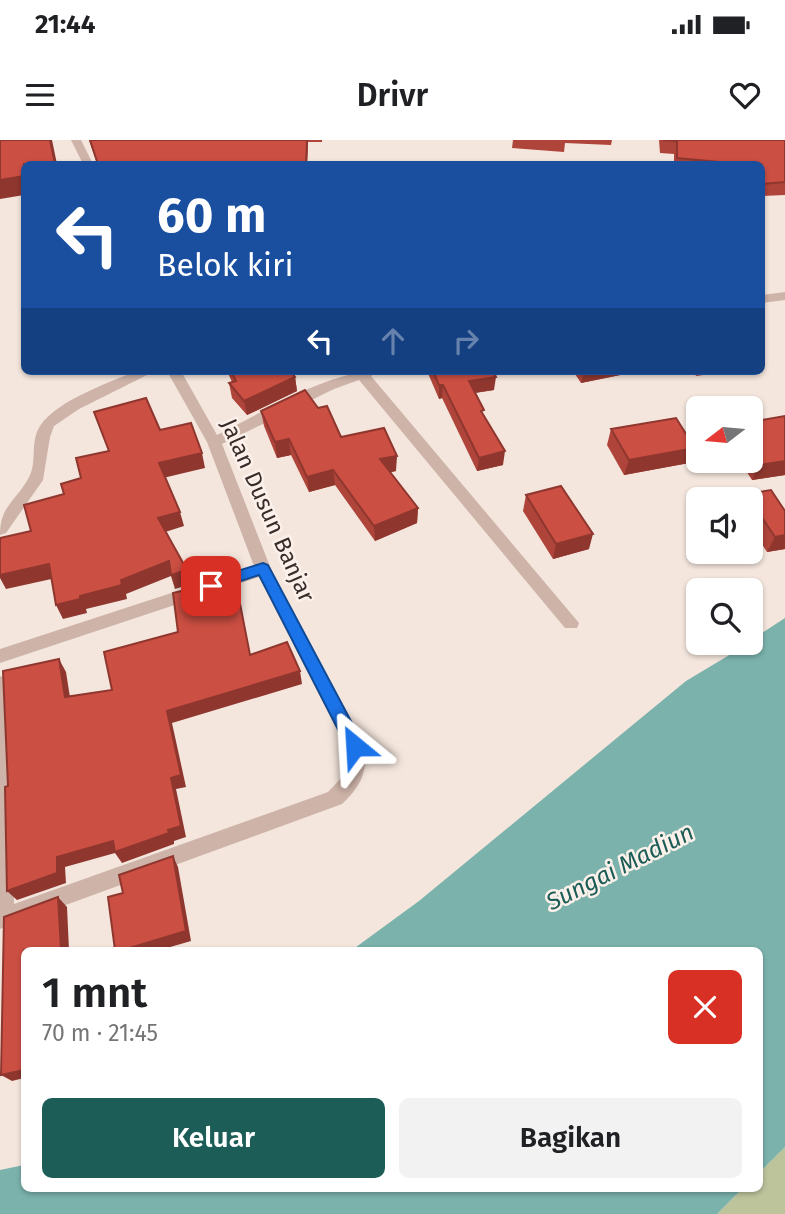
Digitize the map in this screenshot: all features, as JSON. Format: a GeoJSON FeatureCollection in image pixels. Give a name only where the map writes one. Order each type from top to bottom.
{"type":"FeatureCollection","features":[{"type":"Feature","properties":{"kind":"street"},"geometry":{"type":"LineString","coordinates":[[76,140],[86,161]]}},
{"type":"Feature","properties":{"kind":"street"},"geometry":{"type":"LineString","coordinates":[[765,298],[785,296]]}},
{"type":"Feature","properties":{"kind":"street"},"geometry":{"type":"LineString","coordinates":[[0,529],[36,480],[40,471],[47,424],[71,408],[140,375]]}},
{"type":"Feature","properties":{"kind":"street","name":"Jalan Dusun Banjar"},"geometry":{"type":"LineString","coordinates":[[2,918],[335,798],[354,781],[358,765],[355,746],[263,569],[214,442],[176,375]]}},
{"type":"Feature","properties":{"kind":"street"},"geometry":{"type":"LineString","coordinates":[[214,442],[329,386],[358,375]]}},
{"type":"Feature","properties":{"kind":"street"},"geometry":{"type":"LineString","coordinates":[[368,375],[571,623]]}},
{"type":"Feature","properties":{"kind":"street"},"geometry":{"type":"LineString","coordinates":[[0,656],[263,569]]}},
{"type":"Feature","properties":{"kind":"street"},"geometry":{"type":"LineString","coordinates":[[0,683],[2,918]]}},
{"type":"Feature","properties":{"kind":"green space"},"geometry":{"type":"Polygon","coordinates":[[[785,1147],[785,1214],[717,1214],[739,1192],[763,1192],[763,1169],[785,1147]]]}},
{"type":"Feature","properties":{"kind":"water","name":"Sungai Madiun"},"geometry":{"type":"Polygon","coordinates":[[[785,618],[785,1147],[763,1169],[763,947],[356,947],[419,901],[686,681],[729,655],[763,655],[763,632],[785,618]]]}},
{"type":"Feature","properties":{"kind":"water"},"geometry":{"type":"Polygon","coordinates":[[[21,1166],[21,1192],[739,1192],[717,1214],[0,1214],[0,1170],[21,1166]]]}},
{"type":"Feature","properties":{"kind":"building"},"geometry":{"type":"Polygon","coordinates":[[[0,140],[50,140],[54,161],[21,161],[21,176],[0,180],[0,140]]]}},
{"type":"Feature","properties":{"kind":"building"},"geometry":{"type":"Polygon","coordinates":[[[90,140],[307,140],[306,161],[97,161],[90,140]]]}},
{"type":"Feature","properties":{"kind":"building"},"geometry":{"type":"Polygon","coordinates":[[[663,140],[785,140],[785,182],[765,184],[765,161],[677,158],[677,141],[663,140]]]}},
{"type":"Feature","properties":{"kind":"building"},"geometry":{"type":"Polygon","coordinates":[[[233,375],[295,377],[244,401],[229,383],[236,381],[233,375]]]}},
{"type":"Feature","properties":{"kind":"building"},"geometry":{"type":"Polygon","coordinates":[[[435,375],[495,375],[496,377],[469,381],[484,410],[481,411],[505,451],[479,458],[443,385],[439,385],[435,375]]]}},
{"type":"Feature","properties":{"kind":"building"},"geometry":{"type":"Polygon","coordinates":[[[305,390],[318,408],[327,406],[341,437],[384,428],[397,456],[380,459],[418,508],[374,526],[333,470],[307,477],[289,439],[275,442],[261,411],[305,390]]]}},
{"type":"Feature","properties":{"kind":"building"},"geometry":{"type":"Polygon","coordinates":[[[146,398],[160,430],[191,423],[202,453],[159,463],[180,512],[158,518],[187,570],[171,575],[169,561],[121,580],[122,585],[56,605],[49,564],[0,575],[0,538],[31,531],[24,505],[64,494],[61,484],[81,478],[76,458],[109,451],[94,412],[146,398]]]}},
{"type":"Feature","properties":{"kind":"building"},"geometry":{"type":"Polygon","coordinates":[[[785,416],[785,461],[763,464],[763,420],[785,416]]]}},
{"type":"Feature","properties":{"kind":"building"},"geometry":{"type":"Polygon","coordinates":[[[676,418],[686,434],[686,450],[629,460],[611,429],[676,418]]]}},
{"type":"Feature","properties":{"kind":"building"},"geometry":{"type":"Polygon","coordinates":[[[561,486],[593,534],[556,544],[526,495],[561,486]]]}},
{"type":"Feature","properties":{"kind":"building"},"geometry":{"type":"Polygon","coordinates":[[[771,490],[785,511],[785,535],[775,537],[763,519],[763,491],[771,490]]]}},
{"type":"Feature","properties":{"kind":"building"},"geometry":{"type":"Polygon","coordinates":[[[235,578],[250,655],[287,642],[300,671],[167,711],[181,775],[171,778],[181,826],[168,830],[169,833],[115,852],[113,841],[57,857],[57,873],[7,891],[5,787],[8,786],[3,671],[59,659],[65,697],[112,690],[104,652],[178,632],[173,593],[235,578]]]}},
{"type":"Feature","properties":{"kind":"building"},"geometry":{"type":"Polygon","coordinates":[[[173,856],[186,931],[133,947],[115,947],[108,897],[123,893],[119,875],[173,856]]]}},
{"type":"Feature","properties":{"kind":"building"},"geometry":{"type":"Polygon","coordinates":[[[58,897],[61,947],[21,947],[21,1071],[1,1075],[4,917],[58,897]]]}},
{"type":"Feature","properties":{"kind":"route"},"geometry":{"type":"LineString","coordinates":[[211,586],[263,569],[355,746]]}}]}
